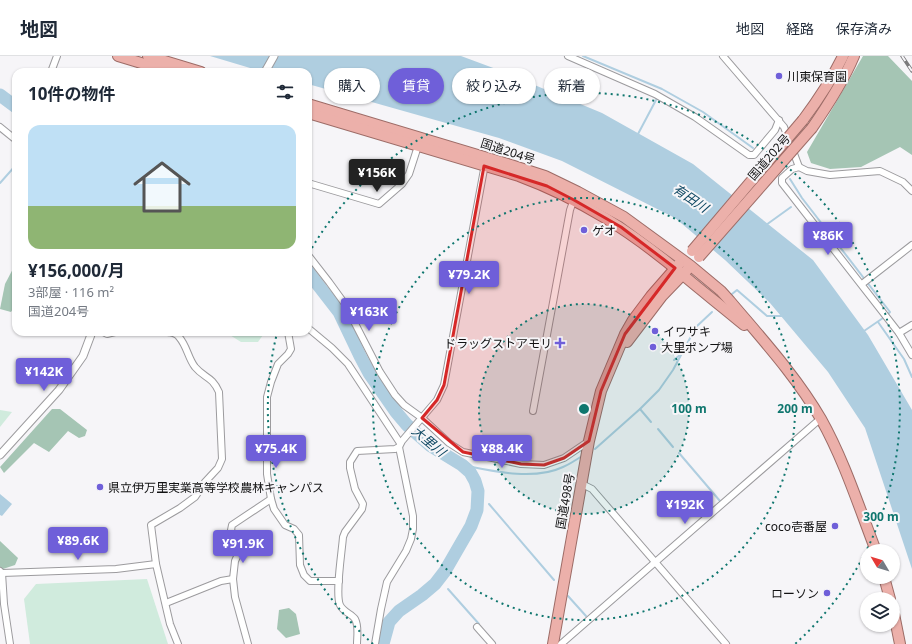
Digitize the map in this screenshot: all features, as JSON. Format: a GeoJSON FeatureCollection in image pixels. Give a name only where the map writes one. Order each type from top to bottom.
{"type":"FeatureCollection","features":[{"type":"Feature","properties":{"kind":"highway"},"geometry":{"type":"LineString","coordinates":[[118,56],[158,68]]}},
{"type":"Feature","properties":{"kind":"highway"},"geometry":{"type":"LineString","coordinates":[[148,56],[188,68]]}},
{"type":"Feature","properties":{"kind":"highway","name":"国道202号"},"geometry":{"type":"LineString","coordinates":[[691,266],[695,254],[817,101],[843,56]]}},
{"type":"Feature","properties":{"kind":"highway","name":"国道202号"},"geometry":{"type":"LineString","coordinates":[[679,272],[682,260],[695,254],[812,128],[839,86],[854,56]]}},
{"type":"Feature","properties":{"kind":"highway","name":"国道204号"},"geometry":{"type":"LineString","coordinates":[[312,105],[419,142]]}},
{"type":"Feature","properties":{"kind":"highway","name":"国道204号"},"geometry":{"type":"LineString","coordinates":[[312,114],[485,161],[519,176],[576,196],[624,217],[682,260]]}},
{"type":"Feature","properties":{"kind":"highway","name":"国道204号"},"geometry":{"type":"LineString","coordinates":[[576,196],[621,227],[679,272]]}},
{"type":"Feature","properties":{"kind":"highway"},"geometry":{"type":"LineString","coordinates":[[682,260],[720,291],[788,370],[820,419],[835,447],[873,544]]}},
{"type":"Feature","properties":{"kind":"highway"},"geometry":{"type":"LineString","coordinates":[[691,266],[679,272],[725,309],[768,347]]}},
{"type":"Feature","properties":{"kind":"highway","name":"国道498号"},"geometry":{"type":"LineString","coordinates":[[553,644],[589,441],[601,391],[625,334],[633,320],[651,296],[679,272]]}},
{"type":"Feature","properties":{"kind":"highway"},"geometry":{"type":"LineString","coordinates":[[898,632],[900,644]]}},
{"type":"Feature","properties":{"kind":"street"},"geometry":{"type":"LineString","coordinates":[[52,68],[57,56]]}},
{"type":"Feature","properties":{"kind":"street"},"geometry":{"type":"LineString","coordinates":[[267,68],[274,56]]}},
{"type":"Feature","properties":{"kind":"street"},"geometry":{"type":"LineString","coordinates":[[568,56],[583,59],[655,94],[695,117],[749,155],[754,155],[775,130],[779,120]]}},
{"type":"Feature","properties":{"kind":"street"},"geometry":{"type":"LineString","coordinates":[[723,56],[784,127],[799,167]]}},
{"type":"Feature","properties":{"kind":"street"},"geometry":{"type":"LineString","coordinates":[[0,127],[12,137]]}},
{"type":"Feature","properties":{"kind":"street"},"geometry":{"type":"LineString","coordinates":[[312,184],[378,204],[402,184],[408,174],[419,142]]}},
{"type":"Feature","properties":{"kind":"street"},"geometry":{"type":"LineString","coordinates":[[357,644],[357,626],[355,619],[343,609],[340,604],[339,581],[344,532],[362,509],[363,504],[356,489],[350,468],[350,462],[357,450],[395,449],[437,400],[444,385],[485,161]]}},
{"type":"Feature","properties":{"kind":"street"},"geometry":{"type":"LineString","coordinates":[[912,191],[903,182],[880,171],[830,175],[807,171],[799,167],[792,169],[782,178],[782,183],[862,284],[899,333],[912,355]]}},
{"type":"Feature","properties":{"kind":"street"},"geometry":{"type":"LineString","coordinates":[[533,411],[570,210],[576,196]]}},
{"type":"Feature","properties":{"kind":"street"},"geometry":{"type":"LineString","coordinates":[[862,284],[912,245]]}},
{"type":"Feature","properties":{"kind":"street"},"geometry":{"type":"LineString","coordinates":[[312,260],[344,304],[380,372],[395,395],[404,405],[422,418],[449,443],[462,452],[521,464],[544,464],[564,458],[589,441]]}},
{"type":"Feature","properties":{"kind":"street"},"geometry":{"type":"LineString","coordinates":[[899,333],[912,325]]}},
{"type":"Feature","properties":{"kind":"street"},"geometry":{"type":"LineString","coordinates":[[312,331],[348,364],[400,443],[413,529],[406,551],[388,582],[381,609],[375,644]]}},
{"type":"Feature","properties":{"kind":"street"},"geometry":{"type":"LineString","coordinates":[[0,455],[64,383],[83,356],[90,336]]}},
{"type":"Feature","properties":{"kind":"street"},"geometry":{"type":"LineString","coordinates":[[178,644],[170,624],[156,564],[152,525],[196,497],[204,482],[218,468],[222,459],[219,392],[216,384],[194,366],[179,336]]}},
{"type":"Feature","properties":{"kind":"street"},"geometry":{"type":"LineString","coordinates":[[289,336],[291,349],[278,364],[267,397],[267,474],[270,499],[274,509],[284,525],[294,530],[299,535],[300,565],[304,575],[310,581],[339,581]]}},
{"type":"Feature","properties":{"kind":"street"},"geometry":{"type":"LineString","coordinates":[[561,644],[820,419]]}},
{"type":"Feature","properties":{"kind":"street"},"geometry":{"type":"LineString","coordinates":[[582,484],[592,489],[726,644]]}},
{"type":"Feature","properties":{"kind":"street"},"geometry":{"type":"LineString","coordinates":[[248,644],[235,596],[233,579],[235,562],[240,546],[231,530],[232,525],[270,499]]}},
{"type":"Feature","properties":{"kind":"street"},"geometry":{"type":"LineString","coordinates":[[10,644],[1,572],[116,569],[156,564]]}},
{"type":"Feature","properties":{"kind":"street"},"geometry":{"type":"LineString","coordinates":[[166,603],[221,581],[233,579]]}},
{"type":"Feature","properties":{"kind":"street"},"geometry":{"type":"LineString","coordinates":[[477,626],[492,644]]}},
{"type":"Feature","properties":{"kind":"highlighted area"},"geometry":{"type":"Polygon","coordinates":[[[484,166],[547,186],[574,200],[621,227],[675,268],[625,334],[601,391],[589,441],[564,458],[544,465],[521,464],[463,452],[422,418],[437,400],[444,385],[484,166]]]}},
{"type":"Feature","properties":{"kind":"green space"},"geometry":{"type":"Polygon","coordinates":[[[863,56],[888,56],[912,81],[912,155],[900,147],[861,167],[830,169],[811,163],[807,152],[863,56]]]}},
{"type":"Feature","properties":{"kind":"green space"},"geometry":{"type":"Polygon","coordinates":[[[12,271],[11,312],[0,309],[5,284],[12,271]]]}},
{"type":"Feature","properties":{"kind":"green space"},"geometry":{"type":"Polygon","coordinates":[[[231,336],[262,336],[258,342],[241,342],[231,336]]]}},
{"type":"Feature","properties":{"kind":"green space"},"geometry":{"type":"Polygon","coordinates":[[[52,409],[60,409],[87,430],[85,436],[79,438],[68,431],[49,452],[34,443],[4,473],[0,467],[52,409]]]}},
{"type":"Feature","properties":{"kind":"green space"},"geometry":{"type":"Polygon","coordinates":[[[0,410],[12,412],[0,427],[0,410]]]}},
{"type":"Feature","properties":{"kind":"green space"},"geometry":{"type":"Polygon","coordinates":[[[0,541],[18,558],[15,565],[0,570],[0,541]]]}},
{"type":"Feature","properties":{"kind":"green space"},"geometry":{"type":"Polygon","coordinates":[[[147,579],[168,644],[30,644],[24,599],[36,584],[147,579]]]}},
{"type":"Feature","properties":{"kind":"green space"},"geometry":{"type":"Polygon","coordinates":[[[289,608],[296,614],[300,634],[286,638],[277,629],[279,610],[289,608]]]}},
{"type":"Feature","properties":{"kind":"water","name":"有田川"},"geometry":{"type":"Polygon","coordinates":[[[210,56],[461,56],[493,68],[452,68],[452,104],[536,104],[536,86],[544,89],[544,104],[580,104],[602,113],[693,164],[813,260],[868,335],[912,410],[912,569],[865,428],[828,372],[770,303],[725,260],[675,218],[562,161],[499,138],[379,104],[380,104],[380,68],[324,68],[324,89],[312,85],[312,68],[250,68],[210,56]]]}},
{"type":"Feature","properties":{"kind":"water"},"geometry":{"type":"Polygon","coordinates":[[[0,494],[12,504],[2,516],[0,515],[0,494]]]}},
{"type":"Feature","properties":{"kind":"waterway"},"geometry":{"type":"LineString","coordinates":[[583,56],[662,89],[703,112],[753,148]]}},
{"type":"Feature","properties":{"kind":"waterway","name":"大里川"},"geometry":{"type":"LineString","coordinates":[[0,95],[12,104]]}},
{"type":"Feature","properties":{"kind":"waterway"},"geometry":{"type":"LineString","coordinates":[[638,134],[656,100]]}},
{"type":"Feature","properties":{"kind":"waterway"},"geometry":{"type":"LineString","coordinates":[[0,183],[12,170]]}},
{"type":"Feature","properties":{"kind":"waterway"},"geometry":{"type":"LineString","coordinates":[[790,179],[802,198],[890,312],[888,314]]}},
{"type":"Feature","properties":{"kind":"waterway"},"geometry":{"type":"LineString","coordinates":[[766,225],[791,207]]}},
{"type":"Feature","properties":{"kind":"waterway","name":"大里川"},"geometry":{"type":"LineString","coordinates":[[312,277],[339,312],[369,373],[396,412],[407,425],[431,446],[462,465],[470,472],[478,491],[477,510],[471,526],[445,571],[435,584],[399,611],[389,622],[383,644]]}},
{"type":"Feature","properties":{"kind":"waterway"},"geometry":{"type":"LineString","coordinates":[[732,294],[737,290],[767,316],[782,316]]}},
{"type":"Feature","properties":{"kind":"waterway"},"geometry":{"type":"LineString","coordinates":[[595,449],[659,390],[673,370],[696,327],[712,312]]}},
{"type":"Feature","properties":{"kind":"waterway"},"geometry":{"type":"LineString","coordinates":[[864,331],[883,318]]}},
{"type":"Feature","properties":{"kind":"waterway"},"geometry":{"type":"LineString","coordinates":[[878,322],[904,359],[912,377]]}},
{"type":"Feature","properties":{"kind":"waterway"},"geometry":{"type":"LineString","coordinates":[[674,360],[681,354]]}},
{"type":"Feature","properties":{"kind":"waterway"},"geometry":{"type":"LineString","coordinates":[[640,409],[651,422]]}},
{"type":"Feature","properties":{"kind":"waterway"},"geometry":{"type":"LineString","coordinates":[[658,429],[673,447]]}},
{"type":"Feature","properties":{"kind":"waterway"},"geometry":{"type":"LineString","coordinates":[[679,453],[720,501]]}},
{"type":"Feature","properties":{"kind":"waterway"},"geometry":{"type":"LineString","coordinates":[[462,465],[513,474],[526,474],[552,471],[563,467],[582,456]]}},
{"type":"Feature","properties":{"kind":"waterway"},"geometry":{"type":"LineString","coordinates":[[489,504],[554,580]]}},
{"type":"Feature","properties":{"kind":"waterway"},"geometry":{"type":"LineString","coordinates":[[448,589],[479,624]]}},
{"type":"Feature","properties":{"kind":"waterway"},"geometry":{"type":"LineString","coordinates":[[568,596],[586,616]]}},
{"type":"Feature","properties":{"kind":"railway"},"geometry":{"type":"LineString","coordinates":[[902,56],[912,71]]}},
{"type":"Feature","properties":{"kind":"place","name":"川東保育園"},"geometry":{"type":"Point","coordinates":[779,76]}},
{"type":"Feature","properties":{"kind":"place","name":"ゲオ"},"geometry":{"type":"Point","coordinates":[584,230]}},
{"type":"Feature","properties":{"kind":"place","name":"イワサキ"},"geometry":{"type":"Point","coordinates":[655,331]}},
{"type":"Feature","properties":{"kind":"place","name":"ドラッグストアモリ"},"geometry":{"type":"Point","coordinates":[560,343]}},
{"type":"Feature","properties":{"kind":"place","name":"大里ポンプ場"},"geometry":{"type":"Point","coordinates":[653,347]}},
{"type":"Feature","properties":{"kind":"place","name":"県立伊万里実業高等学校農林キャンパス"},"geometry":{"type":"Point","coordinates":[100,487]}},
{"type":"Feature","properties":{"kind":"place","name":"coco壱番屋"},"geometry":{"type":"Point","coordinates":[835,526]}},
{"type":"Feature","properties":{"kind":"place","name":"ローソン"},"geometry":{"type":"Point","coordinates":[827,593]}}]}
